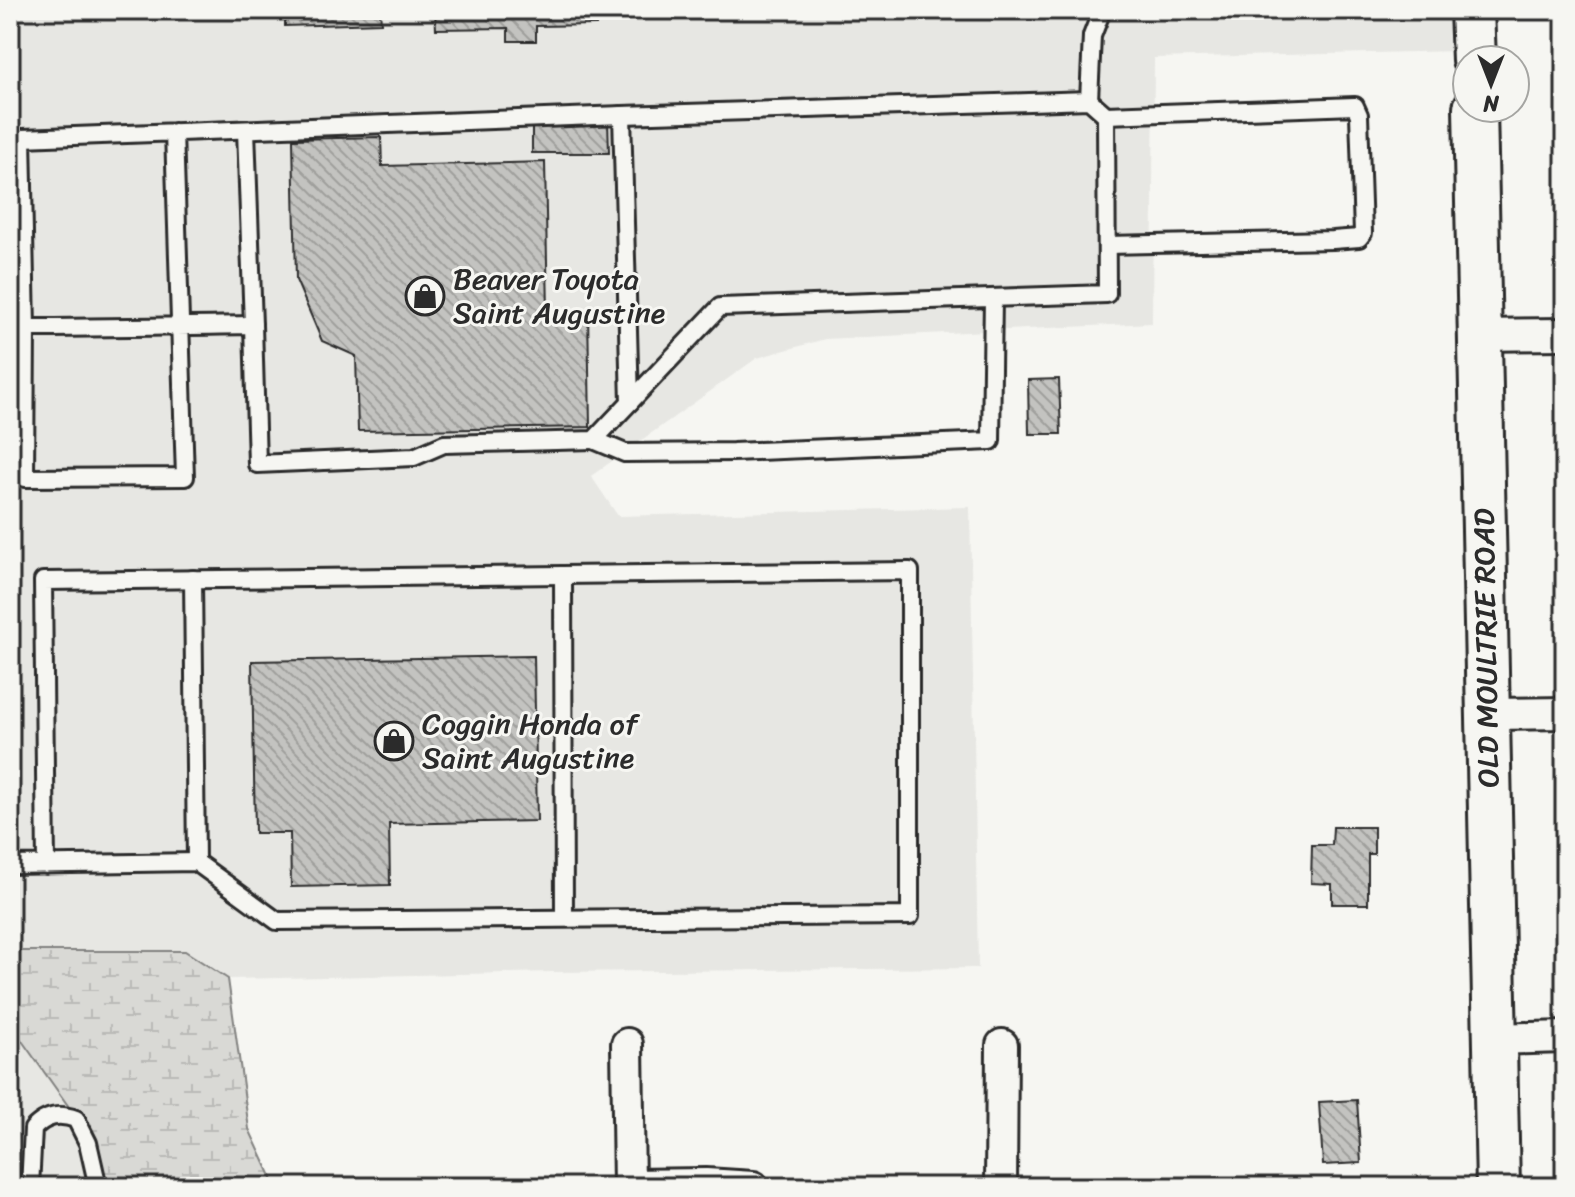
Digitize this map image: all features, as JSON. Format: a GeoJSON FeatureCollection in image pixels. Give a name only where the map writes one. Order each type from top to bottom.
{"type":"FeatureCollection","features":[{"type":"Feature","properties":{"kind":"main road"},"geometry":{"type":"LineString","coordinates":[[1472,10],[1473,44]]}},
{"type":"Feature","properties":{"kind":"main road","name":"OLD MOULTRIE ROAD"},"geometry":{"type":"LineString","coordinates":[[1475,124],[1498,1187]]}},
{"type":"Feature","properties":{"kind":"street"},"geometry":{"type":"LineString","coordinates":[[1480,335],[1565,334]]}},
{"type":"Feature","properties":{"kind":"street"},"geometry":{"type":"LineString","coordinates":[[1488,714],[1565,713]]}},
{"type":"Feature","properties":{"kind":"street"},"geometry":{"type":"LineString","coordinates":[[1495,1039],[1565,1037]]}},
{"type":"Feature","properties":{"kind":"street"},"geometry":{"type":"LineString","coordinates":[[627,1044],[629,1186],[706,1184],[753,1187]]}},
{"type":"Feature","properties":{"kind":"street"},"geometry":{"type":"LineString","coordinates":[[1001,1187],[1002,1045]]}},
{"type":"Feature","properties":{"kind":"lane"},"geometry":{"type":"LineString","coordinates":[[1089,100],[1092,36],[1102,10]]}},
{"type":"Feature","properties":{"kind":"lane"},"geometry":{"type":"LineString","coordinates":[[174,132],[185,477],[25,478],[18,329],[22,138],[174,132],[246,130],[622,115],[1089,100],[1106,115],[1355,106],[1359,115],[1363,233],[1359,238],[1107,245]]}},
{"type":"Feature","properties":{"kind":"lane"},"geometry":{"type":"LineString","coordinates":[[622,115],[630,402]]}},
{"type":"Feature","properties":{"kind":"lane"},"geometry":{"type":"LineString","coordinates":[[594,440],[720,307],[1107,294],[1106,115]]}},
{"type":"Feature","properties":{"kind":"lane"},"geometry":{"type":"LineString","coordinates":[[246,130],[257,464],[414,457],[444,444],[594,440],[625,453],[733,452],[991,441],[993,298]]}},
{"type":"Feature","properties":{"kind":"lane"},"geometry":{"type":"LineString","coordinates":[[18,329],[253,325]]}},
{"type":"Feature","properties":{"kind":"lane"},"geometry":{"type":"LineString","coordinates":[[10,865],[46,865],[196,862],[277,921],[910,916],[910,571],[43,581],[46,865]]}},
{"type":"Feature","properties":{"kind":"lane"},"geometry":{"type":"LineString","coordinates":[[563,575],[564,918]]}},
{"type":"Feature","properties":{"kind":"lane"},"geometry":{"type":"LineString","coordinates":[[193,579],[196,862]]}},
{"type":"Feature","properties":{"kind":"lane"},"geometry":{"type":"LineString","coordinates":[[30,1187],[33,1129],[42,1119],[64,1115],[76,1119],[88,1143],[98,1187]]}},
{"type":"Feature","properties":{"kind":"shaded area"},"geometry":{"type":"Polygon","coordinates":[[[10,10],[1459,10],[1460,44],[1451,44],[1451,51],[1154,58],[1152,323],[825,339],[757,358],[591,476],[618,516],[970,507],[978,968],[228,979],[185,951],[10,951],[10,10]]]}},
{"type":"Feature","properties":{"kind":"shaded area"},"geometry":{"type":"Polygon","coordinates":[[[10,1024],[86,1131],[100,1187],[10,1187],[10,1024]]]}},
{"type":"Feature","properties":{"kind":"green space"},"geometry":{"type":"Polygon","coordinates":[[[10,951],[185,951],[228,979],[249,1129],[276,1187],[100,1187],[86,1131],[10,1024],[10,951]]]}},
{"type":"Feature","properties":{"kind":"building"},"geometry":{"type":"Polygon","coordinates":[[[285,10],[380,10],[381,23],[285,26],[285,10]]]}},
{"type":"Feature","properties":{"kind":"building"},"geometry":{"type":"Polygon","coordinates":[[[435,10],[595,10],[596,25],[536,26],[536,41],[508,41],[508,28],[436,29],[435,10]]]}},
{"type":"Feature","properties":{"kind":"building"},"geometry":{"type":"Polygon","coordinates":[[[608,120],[609,153],[532,153],[532,121],[608,120]]]}},
{"type":"Feature","properties":{"kind":"building","name":"Beaver Toyota Saint Augustine"},"geometry":{"type":"Polygon","coordinates":[[[381,137],[382,166],[545,162],[548,312],[588,311],[590,427],[358,431],[356,356],[322,341],[296,280],[293,139],[381,137]]]}},
{"type":"Feature","properties":{"kind":"building"},"geometry":{"type":"Polygon","coordinates":[[[1059,379],[1061,434],[1029,434],[1028,380],[1059,379]]]}},
{"type":"Feature","properties":{"kind":"building","name":"Coggin Honda of Saint Augustine"},"geometry":{"type":"Polygon","coordinates":[[[534,656],[537,821],[389,824],[390,885],[291,887],[290,833],[255,833],[252,661],[534,656]]]}},
{"type":"Feature","properties":{"kind":"building"},"geometry":{"type":"Polygon","coordinates":[[[1333,827],[1374,827],[1374,854],[1368,854],[1368,904],[1332,904],[1332,884],[1311,883],[1312,845],[1332,845],[1333,827]]]}},
{"type":"Feature","properties":{"kind":"building"},"geometry":{"type":"Polygon","coordinates":[[[1357,1100],[1361,1163],[1323,1165],[1319,1102],[1357,1100]]]}},
{"type":"Feature","properties":{"kind":"place","name":"Beaver Toyota Saint Augustine"},"geometry":{"type":"Point","coordinates":[425,296]}},
{"type":"Feature","properties":{"kind":"place","name":"Coggin Honda of Saint Augustine"},"geometry":{"type":"Point","coordinates":[394,741]}}]}
